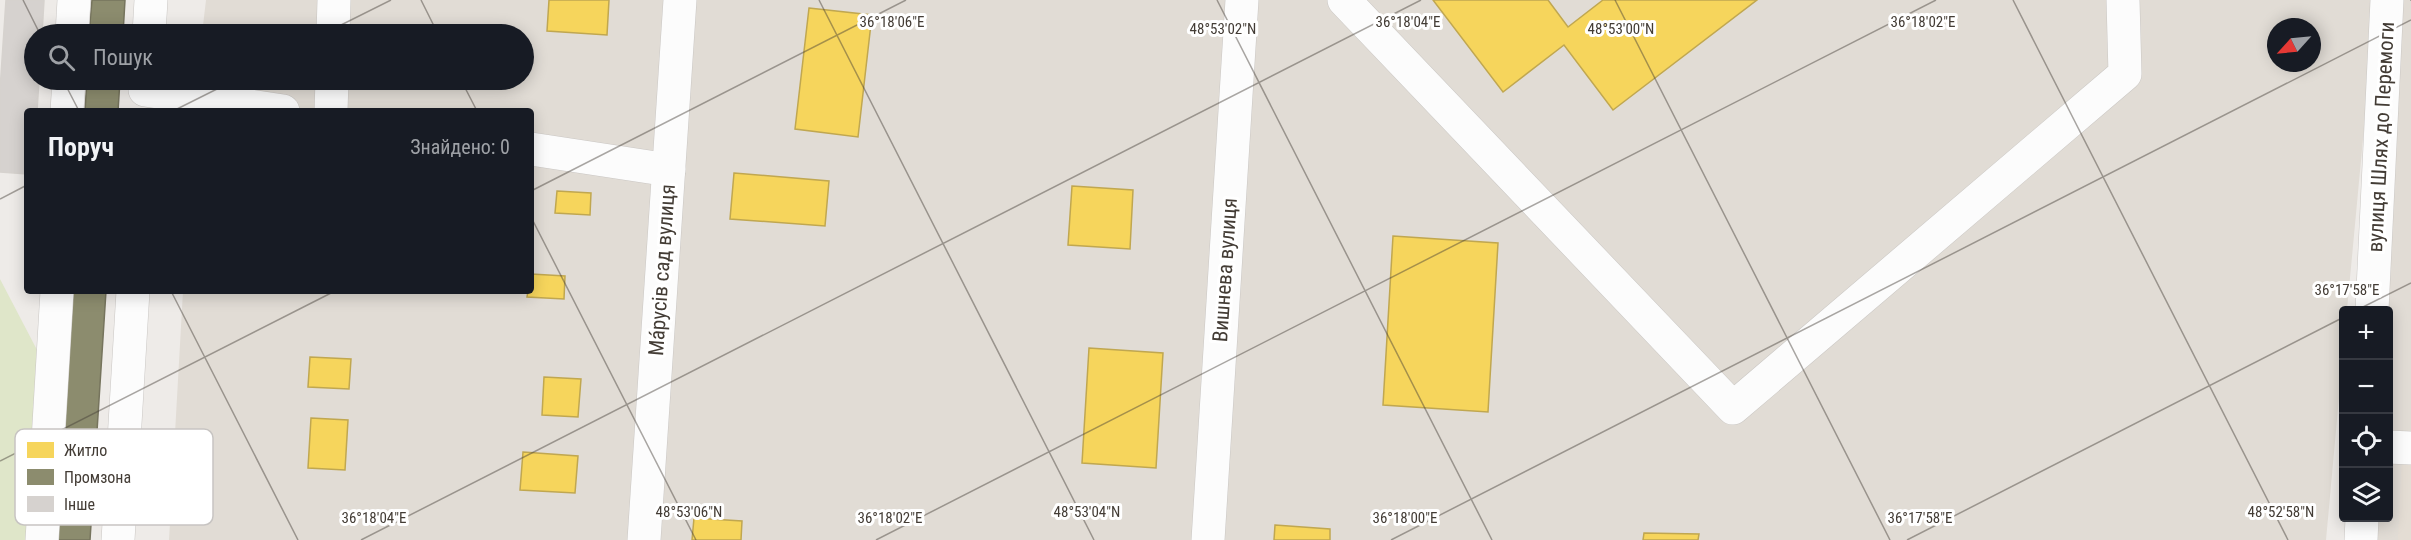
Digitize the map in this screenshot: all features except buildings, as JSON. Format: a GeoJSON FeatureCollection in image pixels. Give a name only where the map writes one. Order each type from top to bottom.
{"type":"FeatureCollection","features":[{"type":"Feature","properties":{"kind":"street"},"geometry":{"type":"LineString","coordinates":[[73,24],[74,0]]}},
{"type":"Feature","properties":{"kind":"street"},"geometry":{"type":"LineString","coordinates":[[150,24],[151,0]]}},
{"type":"Feature","properties":{"kind":"street"},"geometry":{"type":"LineString","coordinates":[[333,24],[334,0]]}},
{"type":"Feature","properties":{"kind":"street","name":"Мáрусів сад вулиця"},"geometry":{"type":"LineString","coordinates":[[644,540],[680,0]]}},
{"type":"Feature","properties":{"kind":"street","name":"Вишнева вулиця"},"geometry":{"type":"LineString","coordinates":[[1208,540],[1242,0]]}},
{"type":"Feature","properties":{"kind":"street"},"geometry":{"type":"LineString","coordinates":[[1344,0],[1733,408],[2125,74],[2123,0]]}},
{"type":"Feature","properties":{"kind":"street","name":"вулиця Шлях до Перемоги"},"geometry":{"type":"LineString","coordinates":[[2372,306],[2387,0]]}},
{"type":"Feature","properties":{"kind":"street"},"geometry":{"type":"LineString","coordinates":[[67,108],[68,90]]}},
{"type":"Feature","properties":{"kind":"street"},"geometry":{"type":"LineString","coordinates":[[331,108],[332,90]]}},
{"type":"Feature","properties":{"kind":"street"},"geometry":{"type":"LineString","coordinates":[[145,94],[259,108]]}},
{"type":"Feature","properties":{"kind":"street"},"geometry":{"type":"LineString","coordinates":[[534,149],[669,170]]}},
{"type":"Feature","properties":{"kind":"street"},"geometry":{"type":"LineString","coordinates":[[49,429],[57,294]]}},
{"type":"Feature","properties":{"kind":"street"},"geometry":{"type":"LineString","coordinates":[[125,429],[133,294]]}},
{"type":"Feature","properties":{"kind":"street"},"geometry":{"type":"LineString","coordinates":[[2393,447],[2411,448]]}},
{"type":"Feature","properties":{"kind":"street"},"geometry":{"type":"LineString","coordinates":[[2361,540],[2362,522]]}},
{"type":"Feature","properties":{"kind":"street"},"geometry":{"type":"LineString","coordinates":[[42,540],[43,525]]}},
{"type":"Feature","properties":{"kind":"street"},"geometry":{"type":"LineString","coordinates":[[118,540],[119,525]]}},
{"type":"Feature","properties":{"kind":"shaded area"},"geometry":{"type":"Polygon","coordinates":[[[206,0],[2376,0],[2347,306],[2339,306],[2339,398],[2326,540],[169,540],[170,525],[213,525],[213,429],[175,429],[183,294],[534,294],[534,108],[194,108],[196,90],[534,90],[534,24],[203,24],[206,0]]]}},
{"type":"Feature","properties":{"kind":"shaded area"},"geometry":{"type":"Polygon","coordinates":[[[2387,0],[2411,0],[2411,540],[2361,540],[2362,522],[2393,522],[2393,306],[2372,306],[2387,0]]]}},
{"type":"Feature","properties":{"kind":"shaded area"},"geometry":{"type":"Polygon","coordinates":[[[2402,456],[2411,457],[2411,540],[2398,540],[2402,456]]]}},
{"type":"Feature","properties":{"kind":"green space"},"geometry":{"type":"Polygon","coordinates":[[[0,279],[47,369],[42,429],[15,429],[15,525],[35,525],[34,540],[0,540],[0,279]]]}}]}
